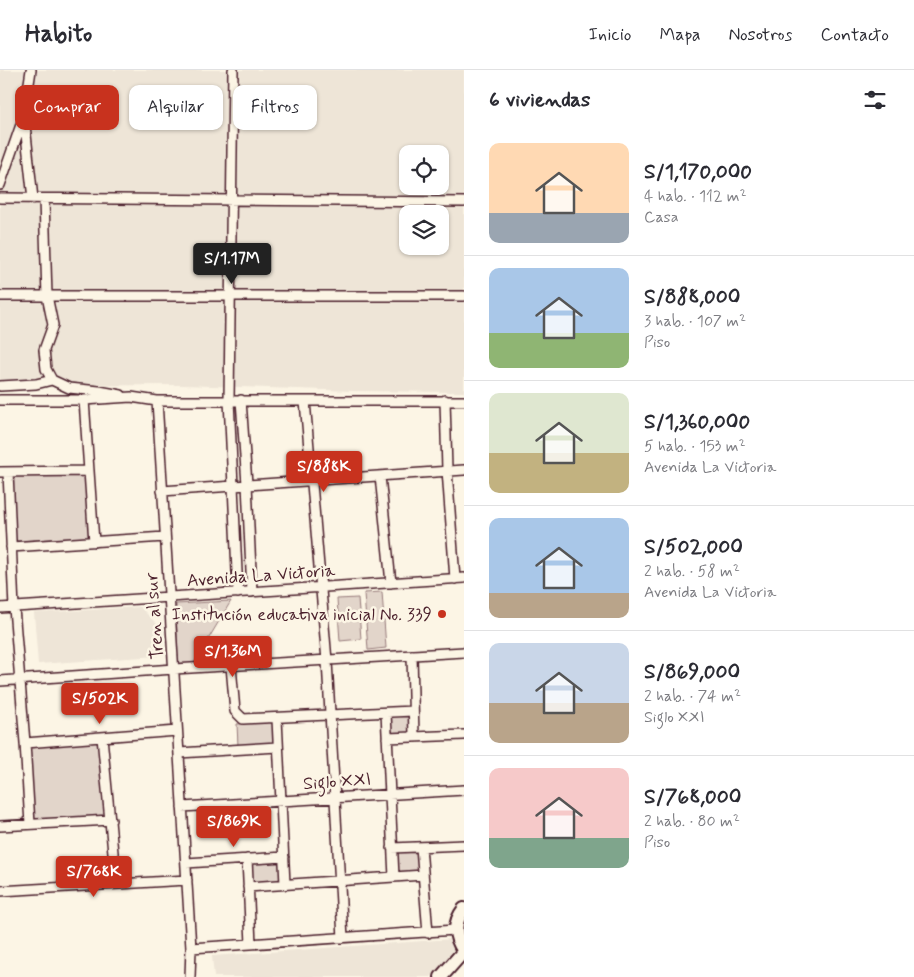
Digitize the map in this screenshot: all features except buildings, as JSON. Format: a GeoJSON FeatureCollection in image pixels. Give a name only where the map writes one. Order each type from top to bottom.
{"type":"FeatureCollection","features":[{"type":"Feature","properties":{"kind":"street"},"geometry":{"type":"LineString","coordinates":[[29,85],[31,70]]}},
{"type":"Feature","properties":{"kind":"street"},"geometry":{"type":"LineString","coordinates":[[233,70],[229,400],[238,593]]}},
{"type":"Feature","properties":{"kind":"street"},"geometry":{"type":"LineString","coordinates":[[0,185],[19,130]]}},
{"type":"Feature","properties":{"kind":"street"},"geometry":{"type":"LineString","coordinates":[[26,130],[33,199]]}},
{"type":"Feature","properties":{"kind":"street"},"geometry":{"type":"LineString","coordinates":[[0,198],[464,202]]}},
{"type":"Feature","properties":{"kind":"street"},"geometry":{"type":"LineString","coordinates":[[44,199],[47,296],[53,325],[44,350],[44,359],[46,369],[52,380],[70,388],[111,392],[157,401],[464,401]]}},
{"type":"Feature","properties":{"kind":"street"},"geometry":{"type":"LineString","coordinates":[[0,296],[464,296]]}},
{"type":"Feature","properties":{"kind":"street"},"geometry":{"type":"LineString","coordinates":[[0,386],[36,384],[52,380]]}},
{"type":"Feature","properties":{"kind":"street"},"geometry":{"type":"LineString","coordinates":[[0,400],[84,400],[131,397]]}},
{"type":"Feature","properties":{"kind":"street"},"geometry":{"type":"LineString","coordinates":[[84,400],[94,542]]}},
{"type":"Feature","properties":{"kind":"street"},"geometry":{"type":"LineString","coordinates":[[241,400],[252,592]]}},
{"type":"Feature","properties":{"kind":"street"},"geometry":{"type":"LineString","coordinates":[[445,400],[447,470],[460,578]]}},
{"type":"Feature","properties":{"kind":"street","name":"Tren al sur"},"geometry":{"type":"LineString","coordinates":[[157,401],[191,948],[190,977]]}},
{"type":"Feature","properties":{"kind":"street"},"geometry":{"type":"LineString","coordinates":[[305,402],[327,661],[343,938]]}},
{"type":"Feature","properties":{"kind":"street"},"geometry":{"type":"LineString","coordinates":[[162,491],[464,470]]}},
{"type":"Feature","properties":{"kind":"street"},"geometry":{"type":"LineString","coordinates":[[30,824],[4,472],[89,471]]}},
{"type":"Feature","properties":{"kind":"street"},"geometry":{"type":"LineString","coordinates":[[380,476],[391,583]]}},
{"type":"Feature","properties":{"kind":"street"},"geometry":{"type":"LineString","coordinates":[[11,547],[165,537]]}},
{"type":"Feature","properties":{"kind":"street","name":"Avenida La Victoria"},"geometry":{"type":"LineString","coordinates":[[0,608],[460,578]]}},
{"type":"Feature","properties":{"kind":"street"},"geometry":{"type":"LineString","coordinates":[[0,682],[174,669],[464,652]]}},
{"type":"Feature","properties":{"kind":"street"},"geometry":{"type":"LineString","coordinates":[[412,655],[414,736]]}},
{"type":"Feature","properties":{"kind":"street"},"geometry":{"type":"LineString","coordinates":[[231,666],[236,711],[243,719],[276,719],[413,711]]}},
{"type":"Feature","properties":{"kind":"street"},"geometry":{"type":"LineString","coordinates":[[386,713],[394,877]]}},
{"type":"Feature","properties":{"kind":"street"},"geometry":{"type":"LineString","coordinates":[[276,719],[286,884]]}},
{"type":"Feature","properties":{"kind":"street"},"geometry":{"type":"LineString","coordinates":[[25,743],[178,731]]}},
{"type":"Feature","properties":{"kind":"street"},"geometry":{"type":"LineString","coordinates":[[387,738],[464,735]]}},
{"type":"Feature","properties":{"kind":"street"},"geometry":{"type":"LineString","coordinates":[[102,737],[116,884]]}},
{"type":"Feature","properties":{"kind":"street"},"geometry":{"type":"LineString","coordinates":[[179,753],[278,747]]}},
{"type":"Feature","properties":{"kind":"street","name":"Siglo XXI"},"geometry":{"type":"LineString","coordinates":[[182,807],[464,790]]}},
{"type":"Feature","properties":{"kind":"street"},"geometry":{"type":"LineString","coordinates":[[0,826],[111,820]]}},
{"type":"Feature","properties":{"kind":"street"},"geometry":{"type":"LineString","coordinates":[[392,848],[464,845]]}},
{"type":"Feature","properties":{"kind":"street"},"geometry":{"type":"LineString","coordinates":[[421,847],[428,932]]}},
{"type":"Feature","properties":{"kind":"street"},"geometry":{"type":"LineString","coordinates":[[186,863],[284,857]]}},
{"type":"Feature","properties":{"kind":"street"},"geometry":{"type":"LineString","coordinates":[[247,859],[251,944]]}},
{"type":"Feature","properties":{"kind":"street"},"geometry":{"type":"LineString","coordinates":[[248,887],[423,875]]}},
{"type":"Feature","properties":{"kind":"street"},"geometry":{"type":"LineString","coordinates":[[0,891],[187,880]]}},
{"type":"Feature","properties":{"kind":"street"},"geometry":{"type":"LineString","coordinates":[[441,977],[464,951],[458,942],[455,930],[458,919],[464,909]]}},
{"type":"Feature","properties":{"kind":"street"},"geometry":{"type":"LineString","coordinates":[[191,948],[455,930]]}},
{"type":"Feature","properties":{"kind":"shaded area"},"geometry":{"type":"Polygon","coordinates":[[[0,70],[464,70],[464,392],[353,391],[183,385],[0,386],[0,70]]]}},
{"type":"Feature","properties":{"kind":"shaded area"},"geometry":{"type":"Polygon","coordinates":[[[11,474],[86,474],[90,537],[15,541],[11,474]]]}},
{"type":"Feature","properties":{"kind":"shaded area"},"geometry":{"type":"Polygon","coordinates":[[[382,592],[386,648],[368,650],[364,593],[382,592]]]}},
{"type":"Feature","properties":{"kind":"shaded area"},"geometry":{"type":"Polygon","coordinates":[[[358,598],[361,639],[340,641],[337,599],[358,598]]]}},
{"type":"Feature","properties":{"kind":"shaded area"},"geometry":{"type":"Polygon","coordinates":[[[231,601],[194,663],[178,665],[176,604],[231,601]]]}},
{"type":"Feature","properties":{"kind":"shaded area"},"geometry":{"type":"Polygon","coordinates":[[[140,607],[157,624],[158,656],[38,664],[34,613],[140,607]]]}},
{"type":"Feature","properties":{"kind":"shaded area"},"geometry":{"type":"Polygon","coordinates":[[[410,713],[411,734],[389,736],[388,714],[410,713]]]}},
{"type":"Feature","properties":{"kind":"shaded area"},"geometry":{"type":"Polygon","coordinates":[[[274,722],[276,744],[238,746],[237,724],[274,722]]]}},
{"type":"Feature","properties":{"kind":"shaded area"},"geometry":{"type":"Polygon","coordinates":[[[99,740],[106,817],[34,821],[29,746],[99,740]]]}},
{"type":"Feature","properties":{"kind":"shaded area"},"geometry":{"type":"Polygon","coordinates":[[[418,850],[419,872],[395,873],[395,851],[418,850]]]}},
{"type":"Feature","properties":{"kind":"shaded area"},"geometry":{"type":"Polygon","coordinates":[[[280,860],[281,881],[250,883],[249,861],[280,860]]]}},
{"type":"Feature","properties":{"kind":"shaded area"},"geometry":{"type":"Polygon","coordinates":[[[452,939],[456,947],[431,977],[214,977],[212,956],[452,939]]]}},
{"type":"Feature","properties":{"kind":"place","name":"Institución educativa inicial No. 339"},"geometry":{"type":"Point","coordinates":[442,614]}}]}
